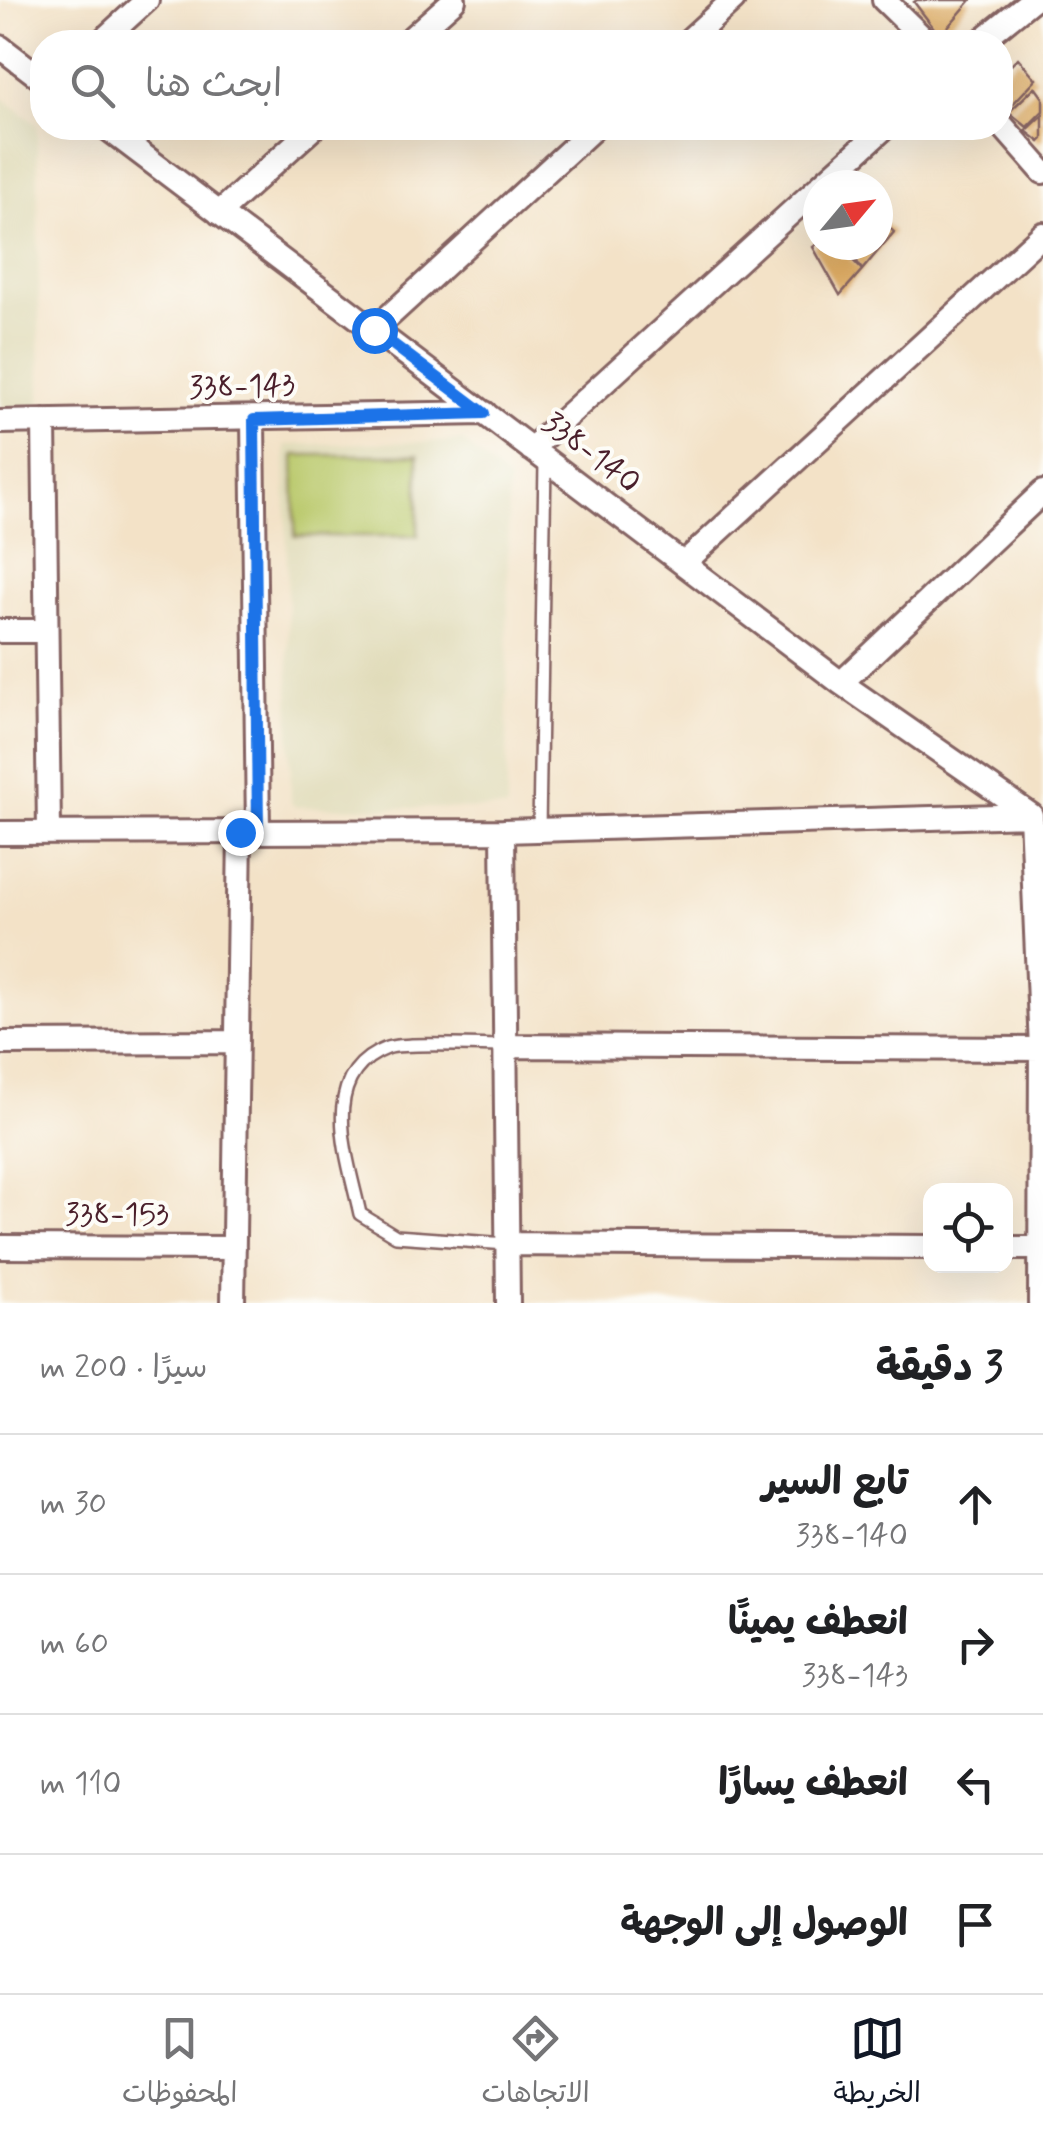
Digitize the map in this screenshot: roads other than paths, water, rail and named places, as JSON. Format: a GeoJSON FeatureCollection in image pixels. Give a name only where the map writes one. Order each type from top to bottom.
{"type":"FeatureCollection","features":[{"type":"Feature","properties":{"kind":"street"},"geometry":{"type":"LineString","coordinates":[[114,30],[147,0]]}},
{"type":"Feature","properties":{"kind":"street"},"geometry":{"type":"LineString","coordinates":[[420,30],[454,0]]}},
{"type":"Feature","properties":{"kind":"street"},"geometry":{"type":"LineString","coordinates":[[700,30],[733,0]]}},
{"type":"Feature","properties":{"kind":"street"},"geometry":{"type":"LineString","coordinates":[[884,0],[915,30]]}},
{"type":"Feature","properties":{"kind":"street"},"geometry":{"type":"LineString","coordinates":[[995,30],[1032,0]]}},
{"type":"Feature","properties":{"kind":"street"},"geometry":{"type":"LineString","coordinates":[[0,47],[30,70]]}},
{"type":"Feature","properties":{"kind":"street"},"geometry":{"type":"LineString","coordinates":[[1013,138],[1043,172]]}},
{"type":"Feature","properties":{"kind":"street","name":"338-140"},"geometry":{"type":"LineString","coordinates":[[122,140],[841,682],[1037,818]]}},
{"type":"Feature","properties":{"kind":"street"},"geometry":{"type":"LineString","coordinates":[[219,213],[300,140]]}},
{"type":"Feature","properties":{"kind":"street"},"geometry":{"type":"LineString","coordinates":[[374,330],[581,140]]}},
{"type":"Feature","properties":{"kind":"street"},"geometry":{"type":"LineString","coordinates":[[838,170],[871,140]]}},
{"type":"Feature","properties":{"kind":"street"},"geometry":{"type":"LineString","coordinates":[[538,456],[803,202]]}},
{"type":"Feature","properties":{"kind":"street"},"geometry":{"type":"LineString","coordinates":[[684,563],[1043,234]]}},
{"type":"Feature","properties":{"kind":"street","name":"338-143"},"geometry":{"type":"LineString","coordinates":[[0,422],[484,413]]}},
{"type":"Feature","properties":{"kind":"street"},"geometry":{"type":"LineString","coordinates":[[233,1303],[237,1042],[249,832],[254,420]]}},
{"type":"Feature","properties":{"kind":"street"},"geometry":{"type":"LineString","coordinates":[[44,422],[49,832]]}},
{"type":"Feature","properties":{"kind":"street"},"geometry":{"type":"LineString","coordinates":[[841,682],[1043,492]]}},
{"type":"Feature","properties":{"kind":"street"},"geometry":{"type":"LineString","coordinates":[[0,631],[46,631]]}},
{"type":"Feature","properties":{"kind":"street"},"geometry":{"type":"LineString","coordinates":[[0,832],[502,831],[1037,818],[1042,1049],[1040,1303]]}},
{"type":"Feature","properties":{"kind":"street"},"geometry":{"type":"LineString","coordinates":[[502,831],[508,1303]]}},
{"type":"Feature","properties":{"kind":"street"},"geometry":{"type":"LineString","coordinates":[[0,1043],[237,1042]]}},
{"type":"Feature","properties":{"kind":"street"},"geometry":{"type":"LineString","coordinates":[[505,1046],[1042,1049]]}},
{"type":"Feature","properties":{"kind":"street"},"geometry":{"type":"LineString","coordinates":[[508,1244],[923,1248]]}},
{"type":"Feature","properties":{"kind":"street","name":"338-153"},"geometry":{"type":"LineString","coordinates":[[0,1247],[234,1248]]}},
{"type":"Feature","properties":{"kind":"street"},"geometry":{"type":"LineString","coordinates":[[1013,1248],[1038,1248]]}},
{"type":"Feature","properties":{"kind":"lane"},"geometry":{"type":"LineString","coordinates":[[538,456],[540,830]]}},
{"type":"Feature","properties":{"kind":"lane"},"geometry":{"type":"LineString","coordinates":[[505,1046],[389,1046],[351,1073],[340,1108],[360,1214],[396,1236],[508,1244]]}}]}
